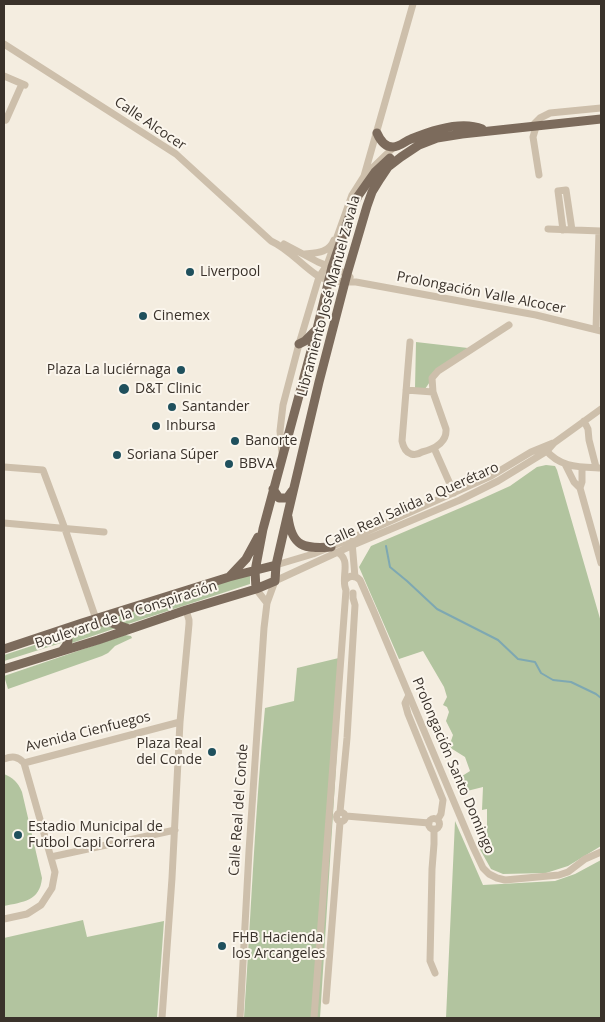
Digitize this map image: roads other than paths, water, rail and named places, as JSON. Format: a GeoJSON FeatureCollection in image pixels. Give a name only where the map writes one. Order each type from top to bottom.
{"type":"FeatureCollection","features":[{"type":"Feature","properties":{"kind":"main road","name":"Libramiento José Manuel Zavala"},"geometry":{"type":"LineString","coordinates":[[275,581],[276,565],[288,513],[346,278],[372,192],[388,168],[419,145],[437,138],[601,118]]}},
{"type":"Feature","properties":{"kind":"main road","name":"Libramiento José Manuel Zavala"},"geometry":{"type":"LineString","coordinates":[[262,529],[317,329],[329,280],[329,266],[352,209],[366,184],[375,172],[397,153],[416,142],[437,135],[535,125]]}},
{"type":"Feature","properties":{"kind":"main road"},"geometry":{"type":"LineString","coordinates":[[377,133],[383,143],[394,147],[433,130],[474,126],[482,129]]}},
{"type":"Feature","properties":{"kind":"main road"},"geometry":{"type":"LineString","coordinates":[[299,344],[305,341],[317,329]]}},
{"type":"Feature","properties":{"kind":"main road"},"geometry":{"type":"LineString","coordinates":[[273,489],[279,498],[289,496],[294,489]]}},
{"type":"Feature","properties":{"kind":"main road"},"geometry":{"type":"LineString","coordinates":[[288,513],[292,532],[298,542],[310,548],[334,550]]}},
{"type":"Feature","properties":{"kind":"main road"},"geometry":{"type":"LineString","coordinates":[[256,589],[255,571],[262,529]]}},
{"type":"Feature","properties":{"kind":"main road"},"geometry":{"type":"LineString","coordinates":[[229,577],[246,559],[262,529]]}},
{"type":"Feature","properties":{"kind":"main road","name":"Boulevard de la Conspiración"},"geometry":{"type":"LineString","coordinates":[[4,649],[229,577],[276,565]]}},
{"type":"Feature","properties":{"kind":"main road","name":"Boulevard de la Conspiración"},"geometry":{"type":"LineString","coordinates":[[4,669],[256,589],[275,581]]}},
{"type":"Feature","properties":{"kind":"main road"},"geometry":{"type":"LineString","coordinates":[[82,623],[109,622],[128,629]]}},
{"type":"Feature","properties":{"kind":"main road"},"geometry":{"type":"LineString","coordinates":[[59,630],[68,637],[67,646],[62,651]]}},
{"type":"Feature","properties":{"kind":"street"},"geometry":{"type":"LineString","coordinates":[[364,176],[413,4]]}},
{"type":"Feature","properties":{"kind":"street","name":"Calle Alcocer"},"geometry":{"type":"LineString","coordinates":[[4,44],[176,154],[271,240],[319,276],[329,280],[346,278]]}},
{"type":"Feature","properties":{"kind":"street"},"geometry":{"type":"LineString","coordinates":[[4,76],[24,85],[6,120],[4,119]]}},
{"type":"Feature","properties":{"kind":"street"},"geometry":{"type":"LineString","coordinates":[[539,175],[533,137],[535,125],[540,118],[550,113],[601,108]]}},
{"type":"Feature","properties":{"kind":"street"},"geometry":{"type":"LineString","coordinates":[[282,454],[280,431],[283,405],[319,276],[329,266],[352,195],[364,176],[394,147]]}},
{"type":"Feature","properties":{"kind":"street"},"geometry":{"type":"LineString","coordinates":[[563,230],[558,191],[566,190],[572,230]]}},
{"type":"Feature","properties":{"kind":"street"},"geometry":{"type":"LineString","coordinates":[[304,254],[322,252],[328,249],[332,244],[343,212],[348,206]]}},
{"type":"Feature","properties":{"kind":"street"},"geometry":{"type":"LineString","coordinates":[[548,229],[600,231],[599,330]]}},
{"type":"Feature","properties":{"kind":"street","name":"Calle Alcocer"},"geometry":{"type":"LineString","coordinates":[[271,240],[284,244],[329,266],[346,278]]}},
{"type":"Feature","properties":{"kind":"street","name":"Prolongación Valle Alcocer"},"geometry":{"type":"LineString","coordinates":[[346,278],[356,282],[536,316],[599,330]]}},
{"type":"Feature","properties":{"kind":"street"},"geometry":{"type":"LineString","coordinates":[[410,342],[402,441],[407,452],[416,455],[434,448],[442,442],[446,434],[433,392],[432,378],[438,371],[508,325]]}},
{"type":"Feature","properties":{"kind":"street"},"geometry":{"type":"LineString","coordinates":[[406,390],[433,392]]}},
{"type":"Feature","properties":{"kind":"street","name":"Calle Real Salida a Querétaro"},"geometry":{"type":"LineString","coordinates":[[352,542],[460,500],[498,482],[601,409]]}},
{"type":"Feature","properties":{"kind":"street"},"geometry":{"type":"LineString","coordinates":[[545,449],[558,461],[565,464],[599,468],[584,421]]}},
{"type":"Feature","properties":{"kind":"street"},"geometry":{"type":"LineString","coordinates":[[434,448],[454,493]]}},
{"type":"Feature","properties":{"kind":"street","name":"Calle Real Salida a Querétaro"},"geometry":{"type":"LineString","coordinates":[[275,581],[334,550],[491,476],[531,452],[545,449]]}},
{"type":"Feature","properties":{"kind":"street"},"geometry":{"type":"LineString","coordinates":[[565,464],[574,482],[580,488],[601,563]]}},
{"type":"Feature","properties":{"kind":"street"},"geometry":{"type":"LineString","coordinates":[[4,467],[43,470],[96,619]]}},
{"type":"Feature","properties":{"kind":"street"},"geometry":{"type":"LineString","coordinates":[[580,488],[582,467]]}},
{"type":"Feature","properties":{"kind":"street"},"geometry":{"type":"LineString","coordinates":[[4,523],[104,532]]}},
{"type":"Feature","properties":{"kind":"street"},"geometry":{"type":"LineString","coordinates":[[351,592],[360,589],[358,578],[355,577],[352,542]]}},
{"type":"Feature","properties":{"kind":"street"},"geometry":{"type":"LineString","coordinates":[[334,550],[344,557],[344,585],[351,592],[368,598]]}},
{"type":"Feature","properties":{"kind":"street","name":"Calle Real Salida a Querétaro"},"geometry":{"type":"LineString","coordinates":[[276,565],[334,550]]}},
{"type":"Feature","properties":{"kind":"street"},"geometry":{"type":"LineString","coordinates":[[345,580],[355,577]]}},
{"type":"Feature","properties":{"kind":"street","name":"Calle Real del Conde"},"geometry":{"type":"LineString","coordinates":[[240,1018],[249,851],[267,603],[275,581]]}},
{"type":"Feature","properties":{"kind":"street","name":"Prolongación Santo Domingo"},"geometry":{"type":"LineString","coordinates":[[360,583],[483,868],[489,874],[506,880],[559,875],[568,872],[575,865],[601,852]]}},
{"type":"Feature","properties":{"kind":"street"},"geometry":{"type":"LineString","coordinates":[[256,589],[267,603]]}},
{"type":"Feature","properties":{"kind":"street"},"geometry":{"type":"LineString","coordinates":[[326,1001],[347,738],[355,605],[351,592]]}},
{"type":"Feature","properties":{"kind":"street"},"geometry":{"type":"LineString","coordinates":[[314,1018],[351,592]]}},
{"type":"Feature","properties":{"kind":"street"},"geometry":{"type":"LineString","coordinates":[[355,605],[368,598]]}},
{"type":"Feature","properties":{"kind":"street"},"geometry":{"type":"LineString","coordinates":[[162,1018],[180,722],[189,624],[186,610]]}},
{"type":"Feature","properties":{"kind":"street"},"geometry":{"type":"LineString","coordinates":[[4,645],[45,635]]}},
{"type":"Feature","properties":{"kind":"street"},"geometry":{"type":"LineString","coordinates":[[342,817],[439,827],[438,819],[441,814],[443,800],[408,714],[405,702],[409,695]]}},
{"type":"Feature","properties":{"kind":"street","name":"Avenida Cienfuegos"},"geometry":{"type":"LineString","coordinates":[[4,759],[12,756],[20,758],[24,763],[180,722]]}},
{"type":"Feature","properties":{"kind":"street"},"geometry":{"type":"LineString","coordinates":[[4,919],[28,914],[40,905],[52,888],[55,872],[24,763]]}},
{"type":"Feature","properties":{"kind":"street"},"geometry":{"type":"LineString","coordinates":[[431,826],[434,844],[430,961],[436,974]]}},
{"type":"Feature","properties":{"kind":"street"},"geometry":{"type":"LineString","coordinates":[[51,857],[174,830]]}},
{"type":"Feature","properties":{"kind":"waterway"},"geometry":{"type":"LineString","coordinates":[[386,546],[390,567],[437,609],[498,640],[518,659],[535,662],[541,673],[553,680],[571,682],[601,698]]}},
{"type":"Feature","properties":{"kind":"place","name":"Liverpool"},"geometry":{"type":"Point","coordinates":[190,272]}},
{"type":"Feature","properties":{"kind":"place","name":"Cinemex"},"geometry":{"type":"Point","coordinates":[143,316]}},
{"type":"Feature","properties":{"kind":"place","name":"Plaza La luciérnaga"},"geometry":{"type":"Point","coordinates":[181,370]}},
{"type":"Feature","properties":{"kind":"place","name":"D&T Clinic"},"geometry":{"type":"Point","coordinates":[124,389]}},
{"type":"Feature","properties":{"kind":"place","name":"Santander"},"geometry":{"type":"Point","coordinates":[172,407]}},
{"type":"Feature","properties":{"kind":"place","name":"Inbursa"},"geometry":{"type":"Point","coordinates":[156,426]}},
{"type":"Feature","properties":{"kind":"place","name":"Banorte"},"geometry":{"type":"Point","coordinates":[235,441]}},
{"type":"Feature","properties":{"kind":"place","name":"Soriana Súper"},"geometry":{"type":"Point","coordinates":[117,455]}},
{"type":"Feature","properties":{"kind":"place","name":"BBVA"},"geometry":{"type":"Point","coordinates":[229,464]}},
{"type":"Feature","properties":{"kind":"place","name":"Plaza Real del Conde"},"geometry":{"type":"Point","coordinates":[212,752]}},
{"type":"Feature","properties":{"kind":"place","name":"Estadio Municipal de Futbol Capi Correra"},"geometry":{"type":"Point","coordinates":[18,835]}},
{"type":"Feature","properties":{"kind":"place","name":"FHB Hacienda los Arcangeles"},"geometry":{"type":"Point","coordinates":[222,946]}}]}
